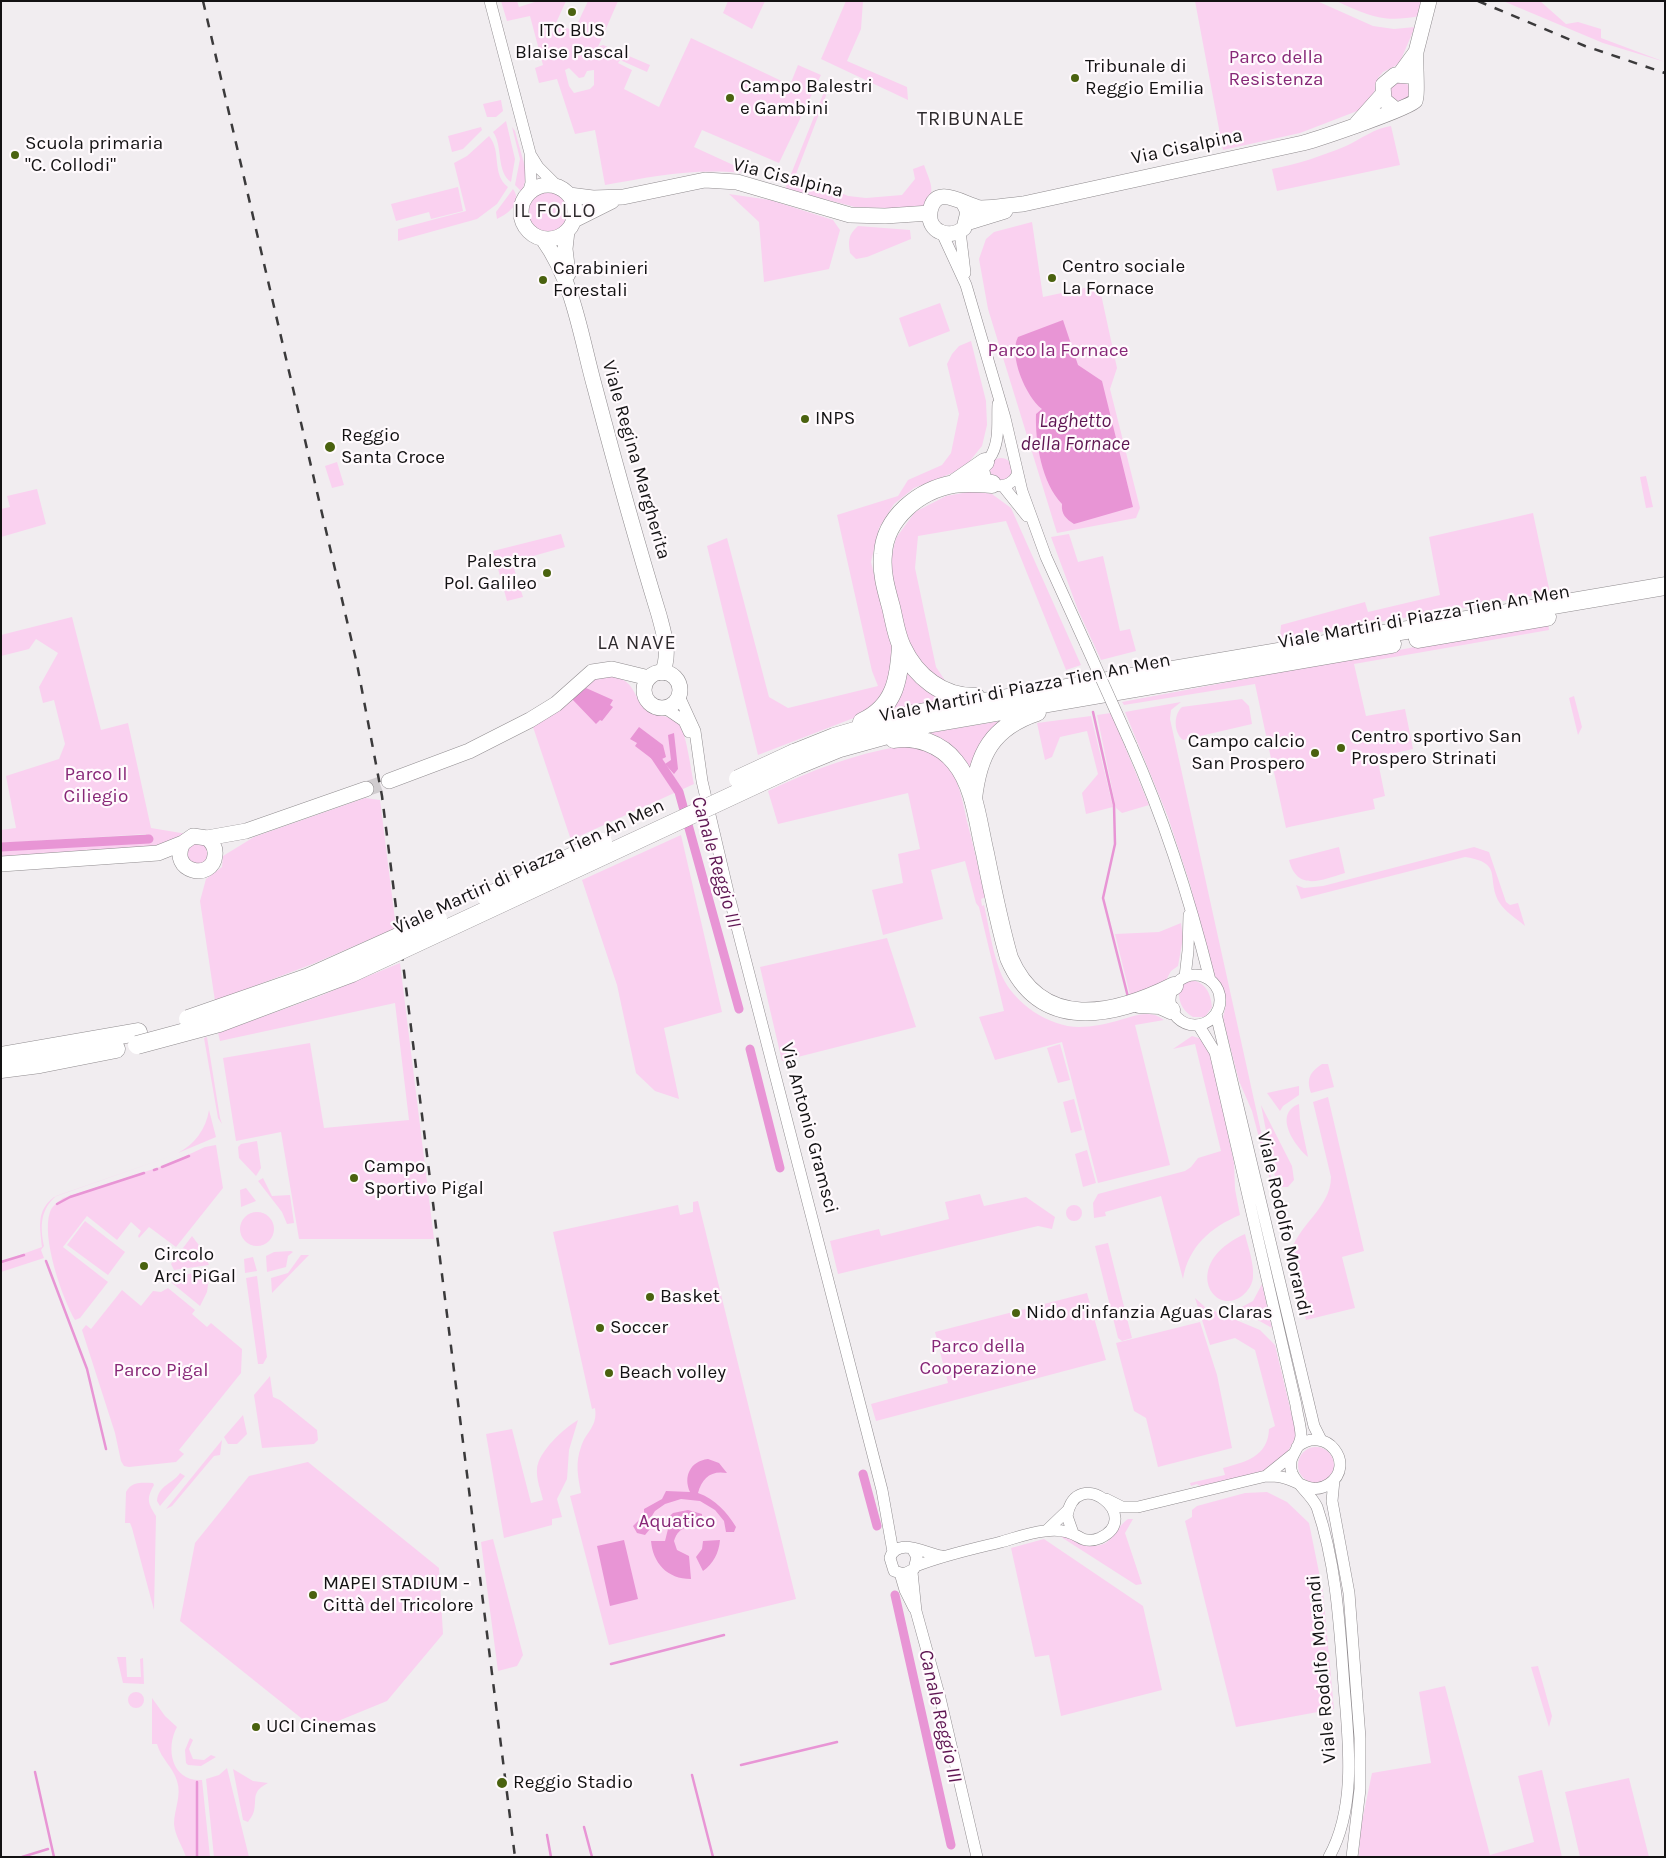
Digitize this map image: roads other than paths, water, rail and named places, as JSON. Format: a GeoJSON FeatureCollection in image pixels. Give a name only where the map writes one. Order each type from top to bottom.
{"type":"FeatureCollection","features":[{"type":"Feature","properties":{"kind":"highway"},"geometry":{"type":"LineString","coordinates":[[834,737],[871,718],[889,701],[898,680],[901,646],[882,565],[885,540],[897,517],[907,507],[930,492],[954,484],[988,459]]}},
{"type":"Feature","properties":{"kind":"highway"},"geometry":{"type":"LineString","coordinates":[[954,484],[998,485]]}},
{"type":"Feature","properties":{"kind":"highway","name":"Viale Martiri di Piazza Tien An Men"},"geometry":{"type":"LineString","coordinates":[[1,1069],[40,1064],[138,1038],[338,965],[795,760],[834,737],[913,714],[1619,599],[1665,586]]}},
{"type":"Feature","properties":{"kind":"highway","name":"Viale Martiri di Piazza Tien An Men"},"geometry":{"type":"LineString","coordinates":[[1619,599],[1665,597]]}},
{"type":"Feature","properties":{"kind":"highway","name":"Viale Martiri di Piazza Tien An Men"},"geometry":{"type":"LineString","coordinates":[[795,760],[927,724],[1084,697],[1492,620]]}},
{"type":"Feature","properties":{"kind":"highway"},"geometry":{"type":"LineString","coordinates":[[901,646],[918,672],[938,688],[960,696],[1010,697]]}},
{"type":"Feature","properties":{"kind":"highway"},"geometry":{"type":"LineString","coordinates":[[973,802],[979,765],[984,752],[1002,730],[1022,718],[1054,709],[1084,697]]}},
{"type":"Feature","properties":{"kind":"highway"},"geometry":{"type":"LineString","coordinates":[[863,741],[910,738],[938,747],[960,769],[973,802],[1009,958],[1023,984],[1038,998],[1065,1010],[1092,1011],[1133,1004],[1154,1004],[1171,1010]]}},
{"type":"Feature","properties":{"kind":"highway"},"geometry":{"type":"LineString","coordinates":[[1133,1004],[1179,981]]}},
{"type":"Feature","properties":{"kind":"highway","name":"Viale Martiri di Piazza Tien An Men"},"geometry":{"type":"LineString","coordinates":[[1,1056],[138,1038]]}},
{"type":"Feature","properties":{"kind":"main road","name":"Via Cisalpina"},"geometry":{"type":"LineString","coordinates":[[935,224],[934,203],[944,197],[957,198],[981,208],[1024,204],[1303,143],[1340,133],[1395,109],[1407,108],[1414,102],[1418,93],[1415,82],[1416,52],[1429,1]]}},
{"type":"Feature","properties":{"kind":"main road","name":"Via Cisalpina"},"geometry":{"type":"LineString","coordinates":[[1357,124],[1382,95],[1386,80],[1400,74],[1416,52]]}},
{"type":"Feature","properties":{"kind":"main road"},"geometry":{"type":"LineString","coordinates":[[1400,74],[1411,78],[1415,82]]}},
{"type":"Feature","properties":{"kind":"main road"},"geometry":{"type":"LineString","coordinates":[[1382,95],[1387,104],[1395,109]]}},
{"type":"Feature","properties":{"kind":"main road","name":"Via Cisalpina"},"geometry":{"type":"LineString","coordinates":[[563,191],[593,198],[622,197],[705,180],[737,182],[850,215],[885,216],[935,224],[954,234],[963,227],[1024,204]]}},
{"type":"Feature","properties":{"kind":"main road"},"geometry":{"type":"LineString","coordinates":[[528,194],[542,186],[563,191]]}},
{"type":"Feature","properties":{"kind":"main road","name":"Viale Regina Margherita"},"geometry":{"type":"LineString","coordinates":[[563,191],[574,207],[565,249],[569,290]]}},
{"type":"Feature","properties":{"kind":"main road","name":"Viale Regina Margherita"},"geometry":{"type":"LineString","coordinates":[[528,194],[521,209],[523,224],[532,234],[543,239],[556,258],[569,290],[602,416],[666,640],[673,653],[676,680]]}},
{"type":"Feature","properties":{"kind":"main road","name":"Via Cisalpina"},"geometry":{"type":"LineString","coordinates":[[570,226],[622,197]]}},
{"type":"Feature","properties":{"kind":"main road"},"geometry":{"type":"LineString","coordinates":[[963,202],[968,212],[963,227]]}},
{"type":"Feature","properties":{"kind":"main road"},"geometry":{"type":"LineString","coordinates":[[543,239],[551,239],[570,226]]}},
{"type":"Feature","properties":{"kind":"main road","name":"Viale Regina Margherita"},"geometry":{"type":"LineString","coordinates":[[656,675],[666,664],[666,640]]}},
{"type":"Feature","properties":{"kind":"main road"},"geometry":{"type":"LineString","coordinates":[[389,781],[469,751],[530,720],[556,704],[592,672],[603,670],[656,675],[667,673],[676,680]]}},
{"type":"Feature","properties":{"kind":"main road","name":"Via Antonio Gramsci"},"geometry":{"type":"LineString","coordinates":[[619,671],[655,706],[665,708]]}},
{"type":"Feature","properties":{"kind":"main road"},"geometry":{"type":"LineString","coordinates":[[645,696],[645,686],[656,675]]}},
{"type":"Feature","properties":{"kind":"main road","name":"Via Antonio Gramsci"},"geometry":{"type":"LineString","coordinates":[[676,680],[679,696]]}},
{"type":"Feature","properties":{"kind":"main road"},"geometry":{"type":"LineString","coordinates":[[665,708],[673,704],[679,696]]}},
{"type":"Feature","properties":{"kind":"main road"},"geometry":{"type":"LineString","coordinates":[[1,864],[158,852],[183,843],[192,836],[206,838],[246,831],[366,789]]}},
{"type":"Feature","properties":{"kind":"main road"},"geometry":{"type":"LineString","coordinates":[[158,852],[182,861],[192,870],[203,870],[212,864],[216,853],[246,831]]}},
{"type":"Feature","properties":{"kind":"main road"},"geometry":{"type":"LineString","coordinates":[[206,838],[213,844],[216,853]]}},
{"type":"Feature","properties":{"kind":"main road"},"geometry":{"type":"LineString","coordinates":[[182,861],[180,852],[183,843]]}},
{"type":"Feature","properties":{"kind":"street","name":"Viale Regina Margherita"},"geometry":{"type":"LineString","coordinates":[[490,1],[530,153],[531,183],[528,194]]}},
{"type":"Feature","properties":{"kind":"street","name":"Viale Regina Margherita"},"geometry":{"type":"LineString","coordinates":[[530,153],[538,167],[563,191]]}},
{"type":"Feature","properties":{"kind":"street","name":"Viale Rodolfo Morandi"},"geometry":{"type":"LineString","coordinates":[[935,224],[966,284],[998,400],[1005,418],[1013,457],[1018,467],[1017,475],[1037,530],[1063,597],[1131,745],[1161,816],[1178,865],[1210,980],[1220,996],[1216,1014],[1314,1426],[1321,1440],[1333,1447],[1339,1457],[1340,1470],[1334,1480],[1332,1501],[1349,1593],[1360,1738],[1360,1789],[1352,1857]]}},
{"type":"Feature","properties":{"kind":"street","name":"Viale Rodolfo Morandi"},"geometry":{"type":"LineString","coordinates":[[963,227],[966,284]]}},
{"type":"Feature","properties":{"kind":"street","name":"Viale Rodolfo Morandi"},"geometry":{"type":"LineString","coordinates":[[998,400],[997,428],[985,477],[998,485],[1037,530]]}},
{"type":"Feature","properties":{"kind":"street"},"geometry":{"type":"LineString","coordinates":[[988,459],[1001,452],[1013,457]]}},
{"type":"Feature","properties":{"kind":"street"},"geometry":{"type":"LineString","coordinates":[[998,485],[1014,481],[1017,475]]}},
{"type":"Feature","properties":{"kind":"street","name":"Via Antonio Gramsci"},"geometry":{"type":"LineString","coordinates":[[679,696],[695,731],[695,747]]}},
{"type":"Feature","properties":{"kind":"street","name":"Via Antonio Gramsci"},"geometry":{"type":"LineString","coordinates":[[665,708],[684,721],[695,747],[729,896],[888,1518],[893,1552],[890,1558],[891,1565],[900,1574],[905,1590],[916,1611],[940,1698],[977,1857]]}},
{"type":"Feature","properties":{"kind":"street","name":"Viale Rodolfo Morandi"},"geometry":{"type":"LineString","coordinates":[[1171,1010],[1169,998],[1179,981],[1188,951],[1189,906]]}},
{"type":"Feature","properties":{"kind":"street"},"geometry":{"type":"LineString","coordinates":[[1179,981],[1198,975],[1210,980]]}},
{"type":"Feature","properties":{"kind":"street"},"geometry":{"type":"LineString","coordinates":[[1171,1010],[1179,1021],[1199,1026],[1208,1022],[1216,1014]]}},
{"type":"Feature","properties":{"kind":"street","name":"Viale Rodolfo Morandi"},"geometry":{"type":"LineString","coordinates":[[1199,1026],[1215,1052],[1296,1405],[1301,1436],[1295,1451],[1292,1473],[1312,1497],[1320,1517],[1336,1593],[1341,1643],[1348,1775],[1342,1823],[1329,1857]]}},
{"type":"Feature","properties":{"kind":"street"},"geometry":{"type":"LineString","coordinates":[[1266,1476],[1311,1440],[1321,1440]]}},
{"type":"Feature","properties":{"kind":"street"},"geometry":{"type":"LineString","coordinates":[[1114,1519],[1138,1507],[1266,1476],[1282,1477],[1308,1488],[1318,1489],[1334,1480]]}},
{"type":"Feature","properties":{"kind":"street"},"geometry":{"type":"LineString","coordinates":[[1046,1531],[1068,1510],[1073,1502],[1086,1494],[1099,1495],[1122,1507],[1138,1507]]}},
{"type":"Feature","properties":{"kind":"street"},"geometry":{"type":"LineString","coordinates":[[900,1574],[941,1556],[1046,1531],[1073,1533],[1089,1541],[1098,1539],[1106,1535],[1114,1519],[1114,1512],[1106,1499]]}},
{"type":"Feature","properties":{"kind":"street"},"geometry":{"type":"LineString","coordinates":[[1068,1510],[1068,1522],[1073,1533]]}},
{"type":"Feature","properties":{"kind":"street","name":"Via Antonio Gramsci"},"geometry":{"type":"LineString","coordinates":[[888,1518],[917,1557],[914,1569],[916,1611]]}},
{"type":"Feature","properties":{"kind":"street"},"geometry":{"type":"LineString","coordinates":[[893,1552],[899,1547],[941,1556]]}},
{"type":"Feature","properties":{"kind":"water","name":"Laghetto della Fornace"},"geometry":{"type":"Polygon","coordinates":[[[1063,320],[1078,365],[1102,381],[1133,507],[1074,524],[1062,511],[1062,504],[1049,485],[1045,474],[1041,462],[1036,425],[1036,414],[1042,409],[1025,386],[1015,354],[1018,337],[1063,320]]]}},
{"type":"Feature","properties":{"kind":"water"},"geometry":{"type":"Polygon","coordinates":[[[586,688],[613,700],[610,705],[613,707],[602,721],[600,720],[596,724],[572,699],[586,688]]]}},
{"type":"Feature","properties":{"kind":"water"},"geometry":{"type":"Polygon","coordinates":[[[639,727],[663,745],[666,757],[656,762],[635,746],[637,743],[630,739],[639,727]]]}},
{"type":"Feature","properties":{"kind":"water"},"geometry":{"type":"Polygon","coordinates":[[[674,733],[678,769],[674,774],[665,764],[671,760],[668,735],[674,733]]]}},
{"type":"Feature","properties":{"kind":"water"},"geometry":{"type":"Polygon","coordinates":[[[708,1459],[719,1463],[727,1473],[721,1472],[708,1476],[702,1483],[698,1493],[715,1502],[725,1511],[736,1527],[734,1532],[726,1532],[724,1521],[715,1510],[700,1501],[681,1499],[665,1504],[655,1511],[648,1522],[650,1529],[645,1535],[637,1533],[633,1526],[644,1515],[644,1509],[662,1499],[666,1491],[690,1492],[687,1481],[690,1471],[697,1463],[708,1459]]]}},
{"type":"Feature","properties":{"kind":"water"},"geometry":{"type":"Polygon","coordinates":[[[688,1510],[702,1514],[702,1524],[694,1529],[684,1528],[677,1534],[674,1541],[677,1550],[689,1556],[691,1579],[668,1573],[658,1563],[651,1541],[665,1541],[668,1529],[661,1524],[673,1513],[688,1510]]]}},
{"type":"Feature","properties":{"kind":"water"},"geometry":{"type":"Polygon","coordinates":[[[624,1540],[638,1599],[610,1606],[597,1546],[624,1540]]]}},
{"type":"Feature","properties":{"kind":"water"},"geometry":{"type":"Polygon","coordinates":[[[720,1540],[715,1558],[703,1571],[696,1557],[702,1549],[703,1541],[720,1540]]]}},
{"type":"Feature","properties":{"kind":"waterway"},"geometry":{"type":"LineString","coordinates":[[1093,712],[1114,805],[1115,844],[1103,898],[1128,997]]}},
{"type":"Feature","properties":{"kind":"waterway","name":"Canale Reggio III"},"geometry":{"type":"LineString","coordinates":[[653,753],[679,792],[739,1009]]}},
{"type":"Feature","properties":{"kind":"waterway","name":"Canale Reggio III"},"geometry":{"type":"LineString","coordinates":[[1,847],[149,839]]}},
{"type":"Feature","properties":{"kind":"waterway","name":"Canale Reggio III"},"geometry":{"type":"LineString","coordinates":[[750,1049],[780,1168]]}},
{"type":"Feature","properties":{"kind":"waterway"},"geometry":{"type":"LineString","coordinates":[[162,1167],[189,1156]]}},
{"type":"Feature","properties":{"kind":"waterway"},"geometry":{"type":"LineString","coordinates":[[57,1204],[70,1197],[144,1173]]}},
{"type":"Feature","properties":{"kind":"waterway"},"geometry":{"type":"LineString","coordinates":[[1,1262],[24,1255]]}},
{"type":"Feature","properties":{"kind":"waterway"},"geometry":{"type":"LineString","coordinates":[[46,1261],[87,1369],[106,1449]]}},
{"type":"Feature","properties":{"kind":"waterway","name":"Canale Reggio III"},"geometry":{"type":"LineString","coordinates":[[863,1474],[877,1526]]}},
{"type":"Feature","properties":{"kind":"waterway","name":"Canale Reggio III"},"geometry":{"type":"LineString","coordinates":[[895,1595],[951,1845]]}},
{"type":"Feature","properties":{"kind":"waterway"},"geometry":{"type":"LineString","coordinates":[[611,1664],[724,1635]]}},
{"type":"Feature","properties":{"kind":"waterway"},"geometry":{"type":"LineString","coordinates":[[741,1765],[837,1742]]}},
{"type":"Feature","properties":{"kind":"waterway"},"geometry":{"type":"LineString","coordinates":[[35,1772],[54,1857]]}},
{"type":"Feature","properties":{"kind":"waterway"},"geometry":{"type":"LineString","coordinates":[[692,1775],[713,1857]]}},
{"type":"Feature","properties":{"kind":"waterway"},"geometry":{"type":"LineString","coordinates":[[197,1782],[197,1857]]}},
{"type":"Feature","properties":{"kind":"waterway"},"geometry":{"type":"LineString","coordinates":[[584,1827],[592,1857]]}},
{"type":"Feature","properties":{"kind":"waterway"},"geometry":{"type":"LineString","coordinates":[[547,1835],[551,1857]]}},
{"type":"Feature","properties":{"kind":"waterway"},"geometry":{"type":"LineString","coordinates":[[22,1857],[48,1849]]}},
{"type":"Feature","properties":{"kind":"tunnel"},"geometry":{"type":"LineString","coordinates":[[366,789],[389,781]]}},
{"type":"Feature","properties":{"kind":"railway"},"geometry":{"type":"LineString","coordinates":[[203,1],[357,664],[382,796],[515,1857]]}},
{"type":"Feature","properties":{"kind":"railway"},"geometry":{"type":"LineString","coordinates":[[1478,1],[1585,46],[1665,73]]}},
{"type":"Feature","properties":{"kind":"place","name":"ITC BUS Blaise Pascal"},"geometry":{"type":"Point","coordinates":[572,12]}},
{"type":"Feature","properties":{"kind":"place","name":"Tribunale di Reggio Emilia"},"geometry":{"type":"Point","coordinates":[1075,78]}},
{"type":"Feature","properties":{"kind":"place","name":"Campo Balestri e Gambini"},"geometry":{"type":"Point","coordinates":[730,98]}},
{"type":"Feature","properties":{"kind":"place","name":"Scuola primaria \"C. Collodi\""},"geometry":{"type":"Point","coordinates":[15,155]}},
{"type":"Feature","properties":{"kind":"place","name":"Centro sociale La Fornace"},"geometry":{"type":"Point","coordinates":[1052,278]}},
{"type":"Feature","properties":{"kind":"place","name":"Carabinieri Forestali"},"geometry":{"type":"Point","coordinates":[543,280]}},
{"type":"Feature","properties":{"kind":"place","name":"INPS"},"geometry":{"type":"Point","coordinates":[805,419]}},
{"type":"Feature","properties":{"kind":"place","name":"Reggio Santa Croce"},"geometry":{"type":"Point","coordinates":[330,447]}},
{"type":"Feature","properties":{"kind":"place","name":"Palestra Pol. Galileo"},"geometry":{"type":"Point","coordinates":[547,573]}},
{"type":"Feature","properties":{"kind":"place","name":"Centro sportivo San Prospero Strinati"},"geometry":{"type":"Point","coordinates":[1341,748]}},
{"type":"Feature","properties":{"kind":"place","name":"Campo calcio San Prospero"},"geometry":{"type":"Point","coordinates":[1315,753]}},
{"type":"Feature","properties":{"kind":"place","name":"Campo Sportivo Pigal"},"geometry":{"type":"Point","coordinates":[354,1178]}},
{"type":"Feature","properties":{"kind":"place","name":"Circolo Arci PiGal"},"geometry":{"type":"Point","coordinates":[144,1266]}},
{"type":"Feature","properties":{"kind":"place","name":"Basket"},"geometry":{"type":"Point","coordinates":[650,1297]}},
{"type":"Feature","properties":{"kind":"place","name":"Nido d'infanzia Aguas Claras"},"geometry":{"type":"Point","coordinates":[1016,1313]}},
{"type":"Feature","properties":{"kind":"place","name":"Soccer"},"geometry":{"type":"Point","coordinates":[600,1328]}},
{"type":"Feature","properties":{"kind":"place","name":"Beach volley"},"geometry":{"type":"Point","coordinates":[609,1373]}},
{"type":"Feature","properties":{"kind":"place","name":"MAPEI STADIUM - Città del Tricolore"},"geometry":{"type":"Point","coordinates":[313,1595]}},
{"type":"Feature","properties":{"kind":"place","name":"UCI Cinemas"},"geometry":{"type":"Point","coordinates":[256,1727]}},
{"type":"Feature","properties":{"kind":"place","name":"Reggio Stadio"},"geometry":{"type":"Point","coordinates":[502,1783]}},
{"type":"Feature","properties":{"kind":"district","name":"TRIBUNALE"},"geometry":{"type":"Point","coordinates":[971,119]}},
{"type":"Feature","properties":{"kind":"district","name":"IL FOLLO"},"geometry":{"type":"Point","coordinates":[555,211]}},
{"type":"Feature","properties":{"kind":"district","name":"LA NAVE"},"geometry":{"type":"Point","coordinates":[637,643]}},
{"type":"Feature","properties":{"kind":"park label","name":"Parco della Resistenza"},"geometry":{"type":"Point","coordinates":[1276,69]}},
{"type":"Feature","properties":{"kind":"park label","name":"Parco la Fornace"},"geometry":{"type":"Point","coordinates":[1058,351]}},
{"type":"Feature","properties":{"kind":"park label","name":"Parco Il Ciliegio"},"geometry":{"type":"Point","coordinates":[96,786]}},
{"type":"Feature","properties":{"kind":"park label","name":"Parco della Cooperazione"},"geometry":{"type":"Point","coordinates":[978,1358]}},
{"type":"Feature","properties":{"kind":"park label","name":"Parco Pigal"},"geometry":{"type":"Point","coordinates":[161,1371]}},
{"type":"Feature","properties":{"kind":"park label","name":"Aquatico"},"geometry":{"type":"Point","coordinates":[677,1522]}}]}
